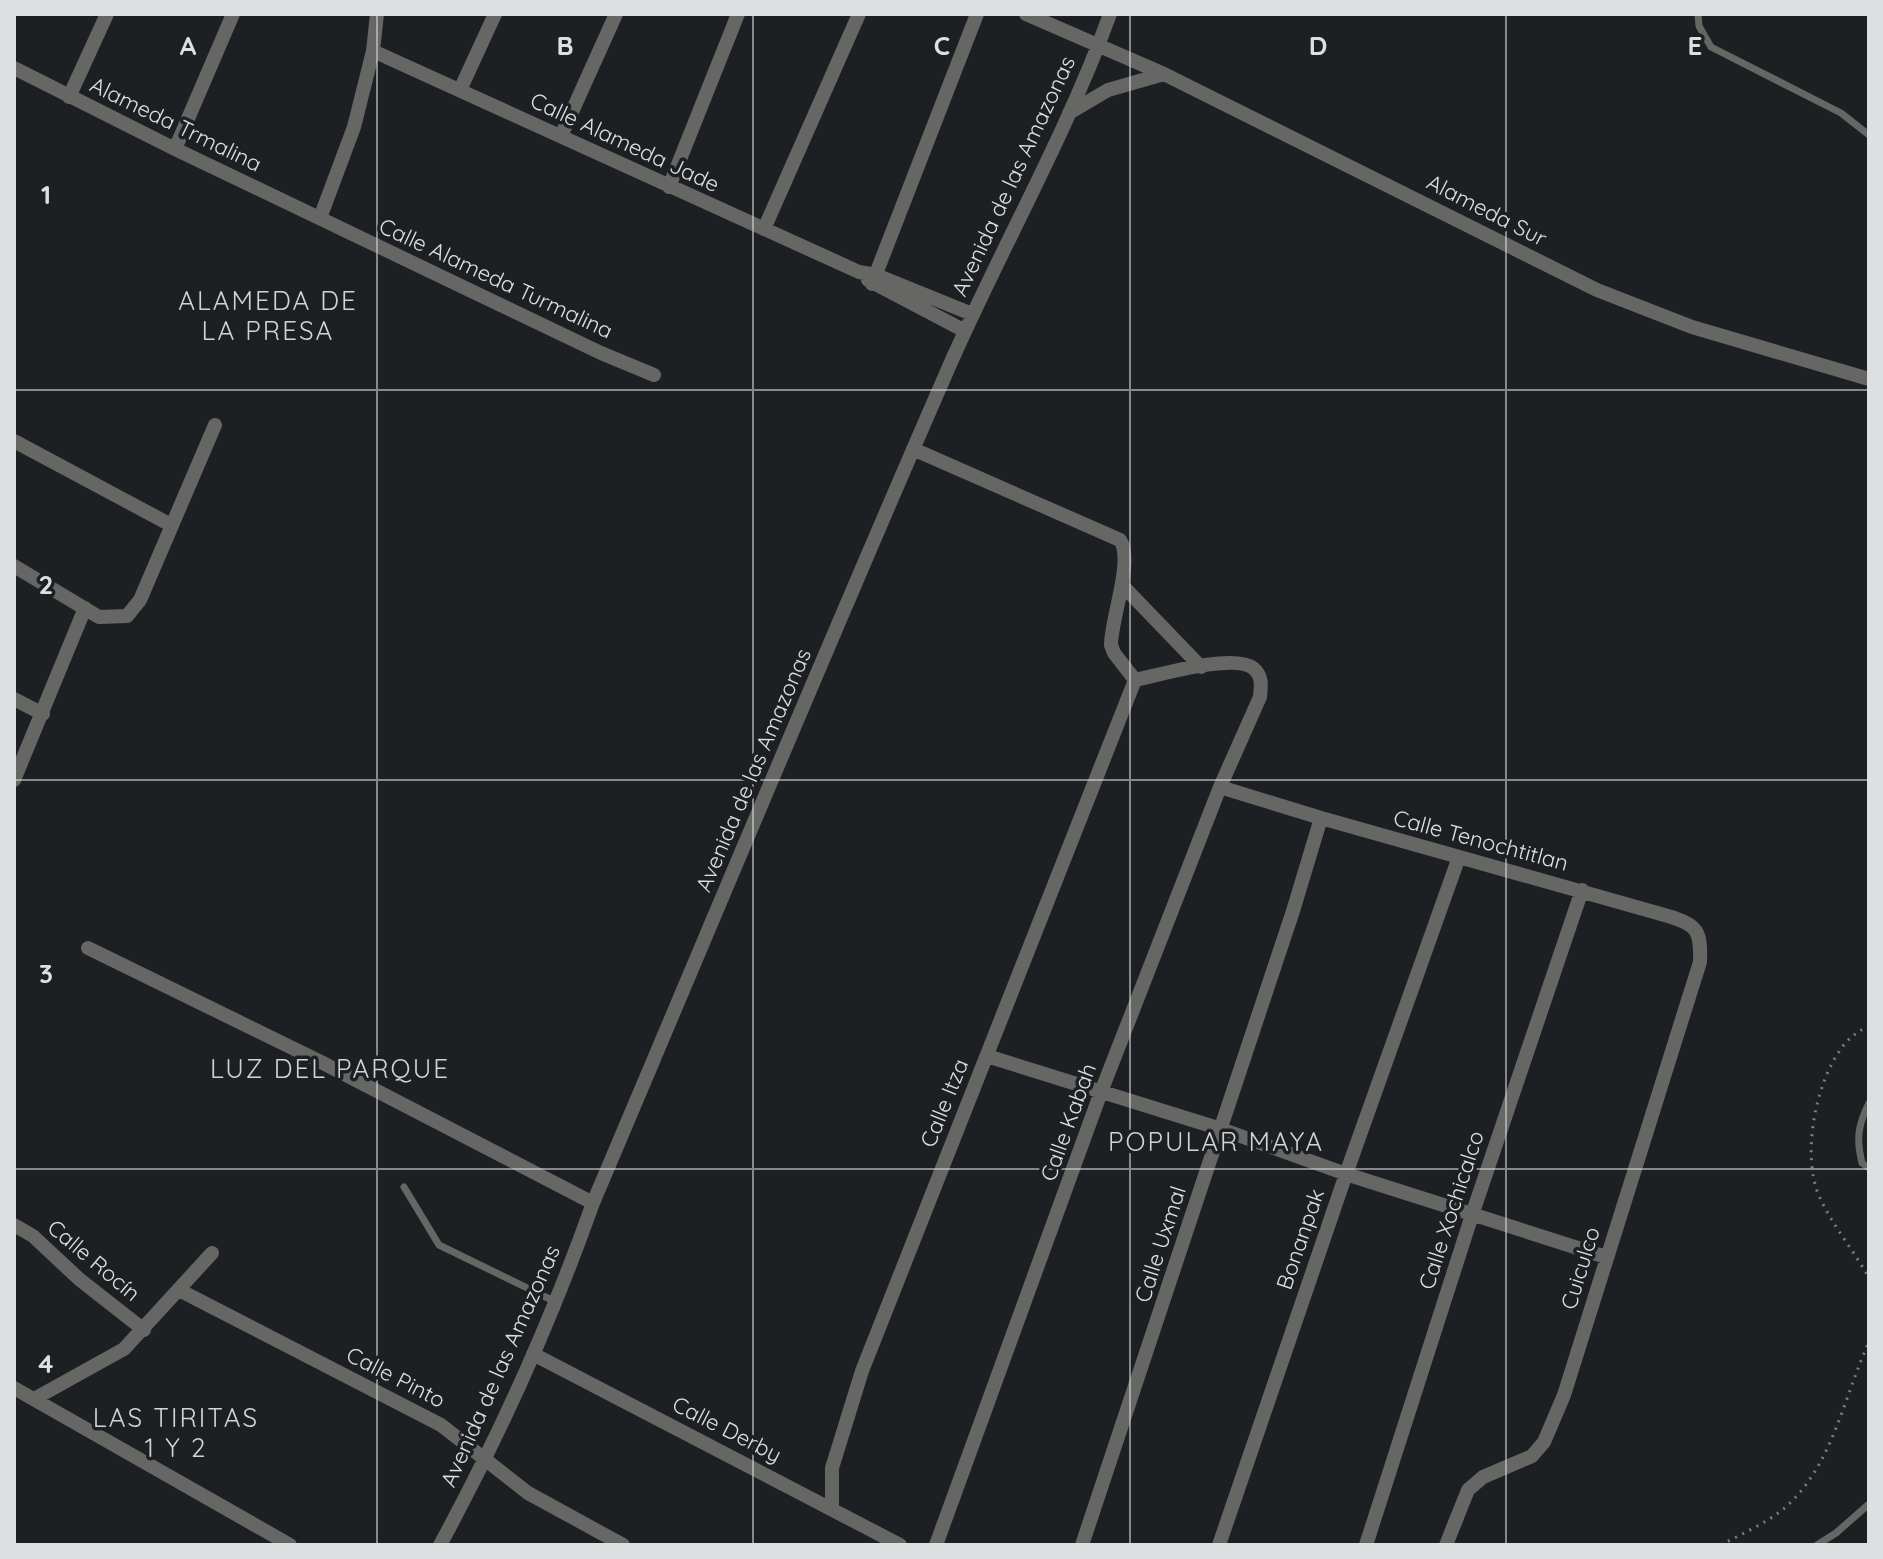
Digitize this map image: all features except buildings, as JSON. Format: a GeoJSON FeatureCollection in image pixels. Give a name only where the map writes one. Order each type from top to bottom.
{"type":"FeatureCollection","features":[{"type":"Feature","properties":{"kind":"street"},"geometry":{"type":"LineString","coordinates":[[69,97],[107,14]]}},
{"type":"Feature","properties":{"kind":"street"},"geometry":{"type":"LineString","coordinates":[[175,149],[233,14]]}},
{"type":"Feature","properties":{"kind":"street"},"geometry":{"type":"LineString","coordinates":[[320,218],[354,127],[373,51],[377,14]]}},
{"type":"Feature","properties":{"kind":"street"},"geometry":{"type":"LineString","coordinates":[[460,90],[495,14]]}},
{"type":"Feature","properties":{"kind":"street"},"geometry":{"type":"LineString","coordinates":[[561,136],[616,14]]}},
{"type":"Feature","properties":{"kind":"street"},"geometry":{"type":"LineString","coordinates":[[669,187],[738,14]]}},
{"type":"Feature","properties":{"kind":"street"},"geometry":{"type":"LineString","coordinates":[[764,229],[859,14]]}},
{"type":"Feature","properties":{"kind":"street"},"geometry":{"type":"LineString","coordinates":[[874,280],[977,14]]}},
{"type":"Feature","properties":{"kind":"street","name":"Alameda Sur"},"geometry":{"type":"LineString","coordinates":[[1026,14],[1164,74],[1597,290],[1692,327],[1869,379]]}},
{"type":"Feature","properties":{"kind":"street","name":"Avenida de las Amazonas"},"geometry":{"type":"LineString","coordinates":[[440,1545],[486,1460],[556,1302],[593,1203],[913,449],[972,314],[1069,113],[1110,14]]}},
{"type":"Feature","properties":{"kind":"street","name":"Calle Alameda Jade"},"geometry":{"type":"LineString","coordinates":[[373,51],[859,272],[965,331]]}},
{"type":"Feature","properties":{"kind":"street","name":"Alameda Trmalina"},"geometry":{"type":"LineString","coordinates":[[14,68],[320,218]]}},
{"type":"Feature","properties":{"kind":"street"},"geometry":{"type":"LineString","coordinates":[[1069,113],[1108,90],[1164,74]]}},
{"type":"Feature","properties":{"kind":"street","name":"Calle Alameda Turmalina"},"geometry":{"type":"LineString","coordinates":[[320,218],[601,353],[654,375]]}},
{"type":"Feature","properties":{"kind":"street","name":"Calle Alameda Jade"},"geometry":{"type":"LineString","coordinates":[[874,280],[972,314]]}},
{"type":"Feature","properties":{"kind":"street"},"geometry":{"type":"LineString","coordinates":[[14,566],[99,617],[127,616],[140,600],[215,425]]}},
{"type":"Feature","properties":{"kind":"street"},"geometry":{"type":"LineString","coordinates":[[14,441],[171,525]]}},
{"type":"Feature","properties":{"kind":"street"},"geometry":{"type":"LineString","coordinates":[[913,449],[1120,540],[1125,546],[1122,585],[1111,645],[1114,653],[1135,680],[1201,667]]}},
{"type":"Feature","properties":{"kind":"street"},"geometry":{"type":"LineString","coordinates":[[1122,585],[1201,667]]}},
{"type":"Feature","properties":{"kind":"street"},"geometry":{"type":"LineString","coordinates":[[14,780],[85,608]]}},
{"type":"Feature","properties":{"kind":"street","name":"Calle Kabah"},"geometry":{"type":"LineString","coordinates":[[936,1545],[1101,1092],[1220,787],[1260,697],[1261,682],[1251,666],[1241,663],[1201,667]]}},
{"type":"Feature","properties":{"kind":"street","name":"Calle Itza"},"geometry":{"type":"LineString","coordinates":[[832,1507],[832,1468],[862,1371],[1135,680]]}},
{"type":"Feature","properties":{"kind":"street"},"geometry":{"type":"LineString","coordinates":[[14,699],[43,714]]}},
{"type":"Feature","properties":{"kind":"street","name":"Calle Tenochtitlan"},"geometry":{"type":"LineString","coordinates":[[1220,787],[1688,922],[1701,939],[1700,962]]}},
{"type":"Feature","properties":{"kind":"street","name":"Calle Uxmal"},"geometry":{"type":"LineString","coordinates":[[1082,1545],[1321,818]]}},
{"type":"Feature","properties":{"kind":"street","name":"Bonanpak"},"geometry":{"type":"LineString","coordinates":[[1219,1545],[1459,857]]}},
{"type":"Feature","properties":{"kind":"street","name":"Calle Xochicalco"},"geometry":{"type":"LineString","coordinates":[[1366,1545],[1472,1215],[1582,890]]}},
{"type":"Feature","properties":{"kind":"street"},"geometry":{"type":"LineString","coordinates":[[88,948],[321,1062],[593,1203]]}},
{"type":"Feature","properties":{"kind":"street","name":"Cuiculco"},"geometry":{"type":"LineString","coordinates":[[1446,1545],[1468,1490],[1483,1477],[1532,1456],[1544,1442],[1564,1395],[1700,962]]}},
{"type":"Feature","properties":{"kind":"street"},"geometry":{"type":"LineString","coordinates":[[987,1056],[1221,1129],[1346,1174],[1606,1257]]}},
{"type":"Feature","properties":{"kind":"street","name":"Calle Rocín"},"geometry":{"type":"LineString","coordinates":[[14,1225],[45,1245],[79,1279],[144,1330]]}},
{"type":"Feature","properties":{"kind":"street"},"geometry":{"type":"LineString","coordinates":[[34,1399],[124,1349],[212,1253]]}},
{"type":"Feature","properties":{"kind":"street","name":"Calle Pinto"},"geometry":{"type":"LineString","coordinates":[[179,1290],[441,1425],[528,1493],[623,1545]]}},
{"type":"Feature","properties":{"kind":"street","name":"Calle Derby"},"geometry":{"type":"LineString","coordinates":[[533,1354],[900,1545]]}},
{"type":"Feature","properties":{"kind":"street"},"geometry":{"type":"LineString","coordinates":[[14,1388],[290,1545]]}},
{"type":"Feature","properties":{"kind":"lane"},"geometry":{"type":"LineString","coordinates":[[1698,14],[1699,26],[1711,47],[1841,113],[1869,135]]}},
{"type":"Feature","properties":{"kind":"lane"},"geometry":{"type":"LineString","coordinates":[[1869,1103],[1860,1121],[1856,1140],[1862,1163],[1869,1168]]}},
{"type":"Feature","properties":{"kind":"lane"},"geometry":{"type":"LineString","coordinates":[[404,1187],[439,1245],[556,1302]]}},
{"type":"Feature","properties":{"kind":"lane"},"geometry":{"type":"LineString","coordinates":[[1817,1545],[1869,1504]]}},
{"type":"Feature","properties":{"kind":"path"},"geometry":{"type":"LineString","coordinates":[[1869,1025],[1842,1047],[1826,1076],[1813,1122],[1813,1171],[1819,1197],[1869,1278]]}},
{"type":"Feature","properties":{"kind":"path"},"geometry":{"type":"LineString","coordinates":[[1721,1545],[1788,1506],[1812,1479],[1829,1446],[1869,1342]]}},
{"type":"Feature","properties":{"kind":"district","name":"ALAMEDA DE LA PRESA"},"geometry":{"type":"Point","coordinates":[268,316]}},
{"type":"Feature","properties":{"kind":"district","name":"LUZ DEL PARQUE"},"geometry":{"type":"Point","coordinates":[330,1069]}},
{"type":"Feature","properties":{"kind":"district","name":"POPULAR MAYA"},"geometry":{"type":"Point","coordinates":[1216,1142]}},
{"type":"Feature","properties":{"kind":"district","name":"LAS TIRITAS 1 Y 2"},"geometry":{"type":"Point","coordinates":[176,1433]}}]}
